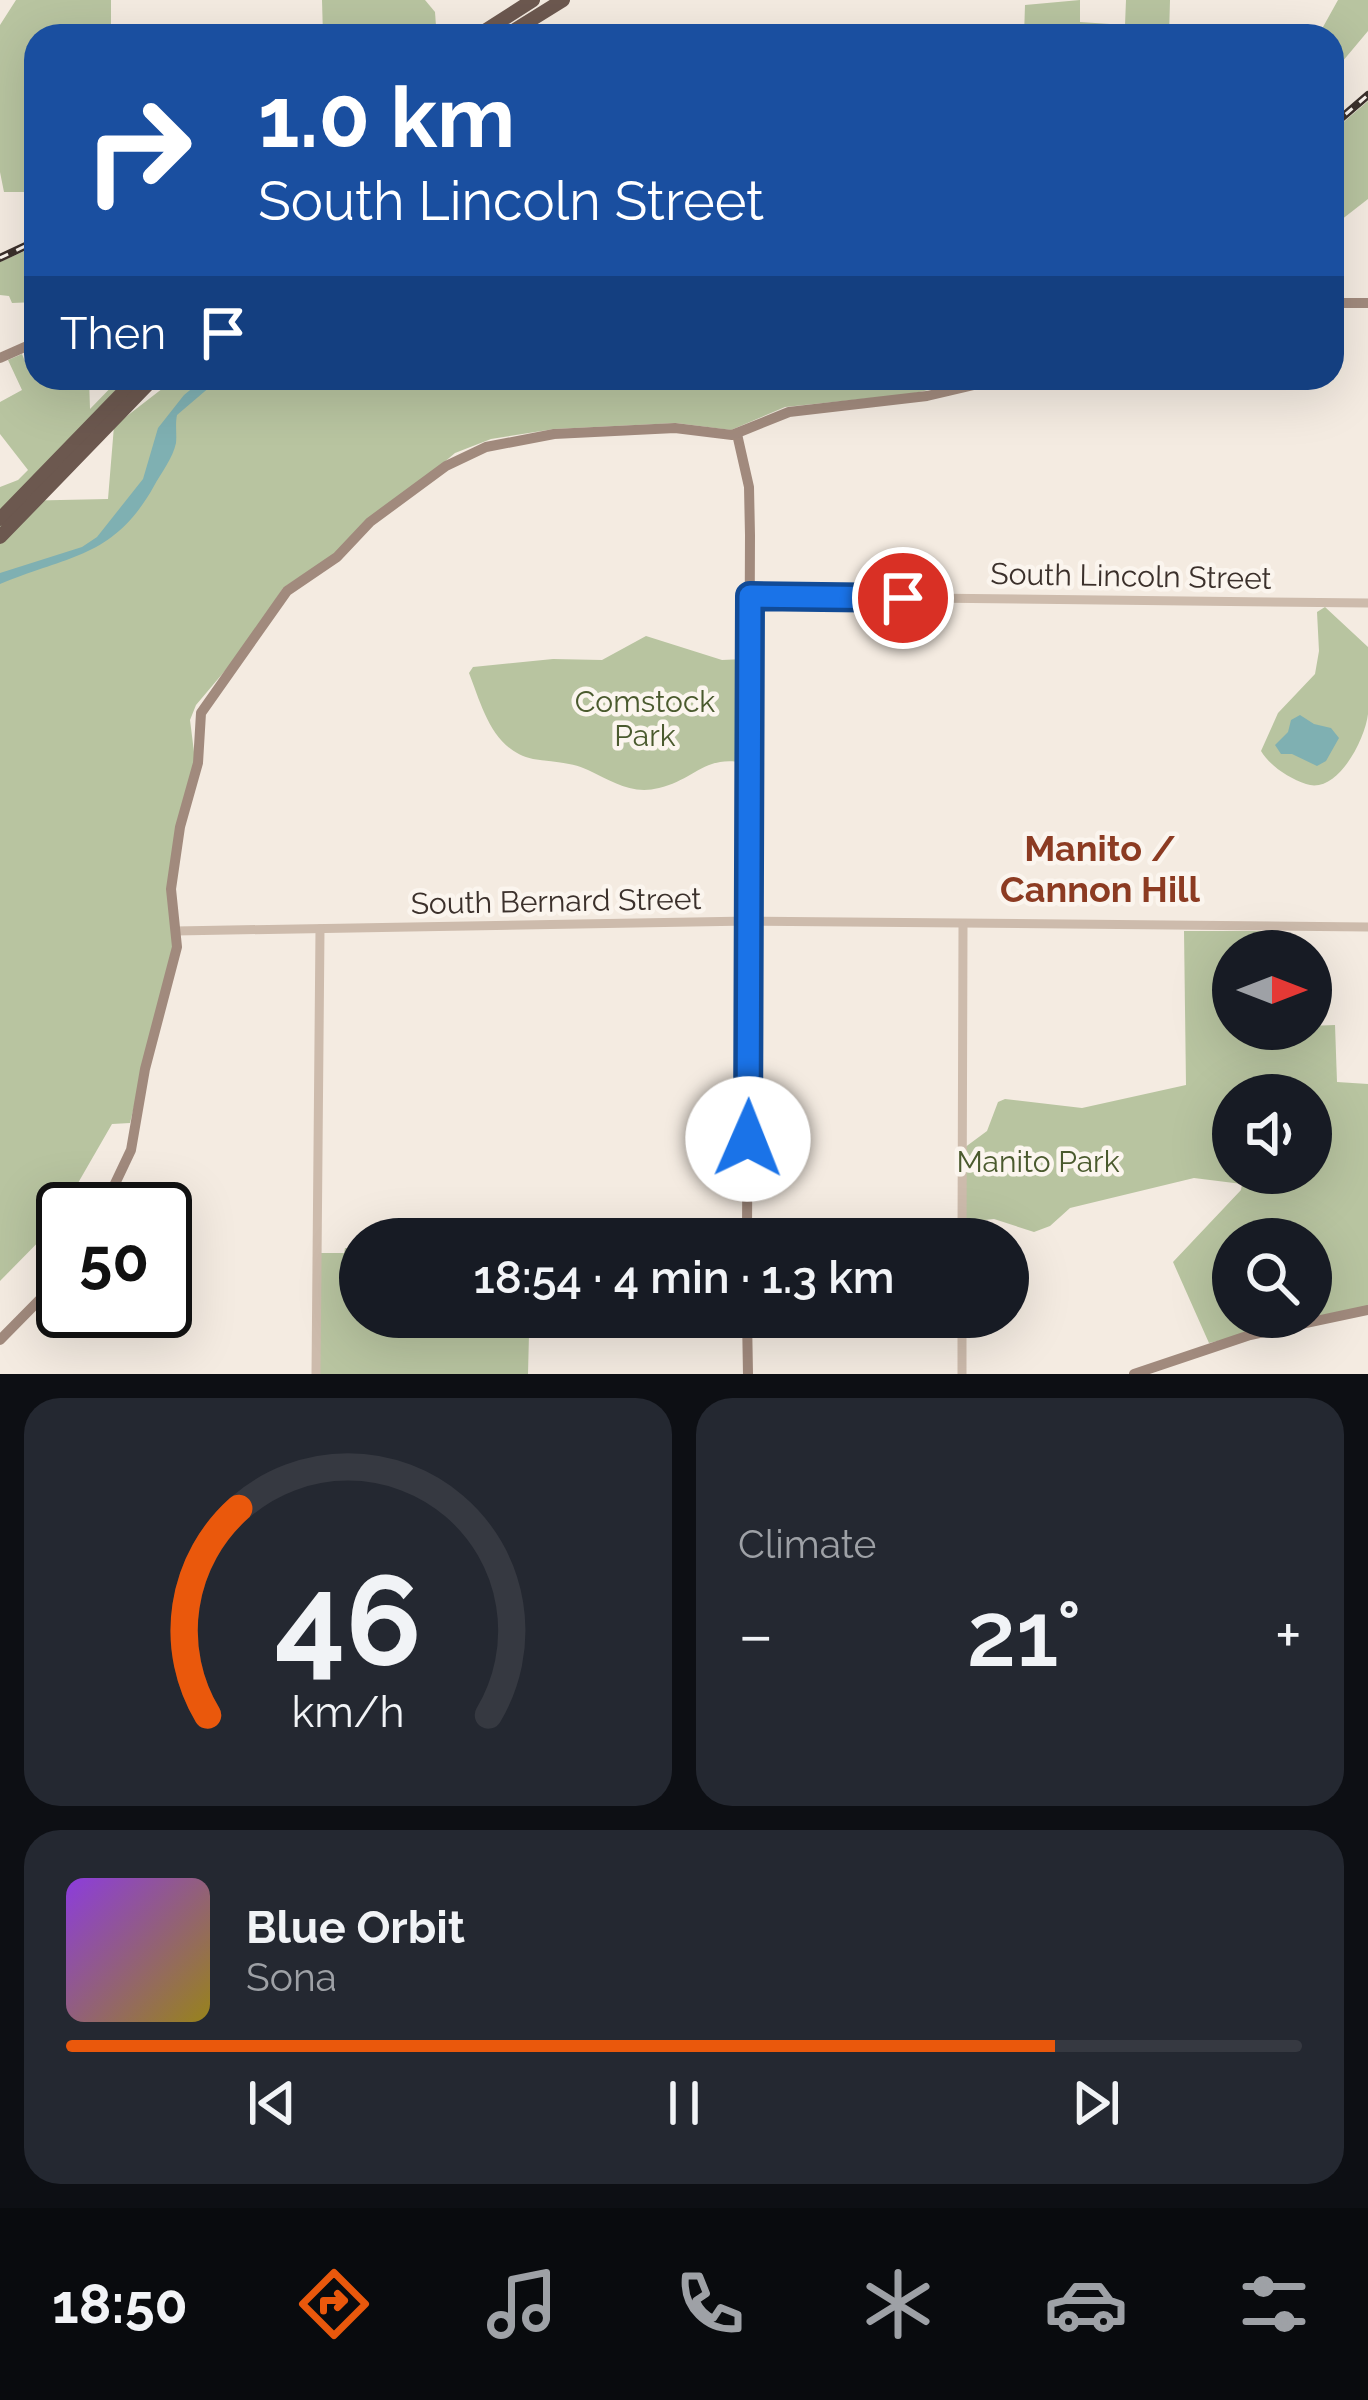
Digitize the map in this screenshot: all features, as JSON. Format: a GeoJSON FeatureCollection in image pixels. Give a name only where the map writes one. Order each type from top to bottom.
{"type":"FeatureCollection","features":[{"type":"Feature","properties":{"kind":"highway"},"geometry":{"type":"LineString","coordinates":[[496,24],[533,0]]}},
{"type":"Feature","properties":{"kind":"highway"},"geometry":{"type":"LineString","coordinates":[[524,24],[563,0]]}},
{"type":"Feature","properties":{"kind":"highway"},"geometry":{"type":"LineString","coordinates":[[0,536],[120,405],[128,390]]}},
{"type":"Feature","properties":{"kind":"highway"},"geometry":{"type":"LineString","coordinates":[[0,519],[139,390]]}},
{"type":"Feature","properties":{"kind":"highway"},"geometry":{"type":"LineString","coordinates":[[120,405],[144,390]]}},
{"type":"Feature","properties":{"kind":"main road"},"geometry":{"type":"LineString","coordinates":[[116,1182],[131,1150],[148,1053],[177,947],[171,889],[179,827],[199,763],[199,729],[210,695],[287,591],[337,557],[370,522],[462,456],[496,444],[554,434],[675,428],[737,434],[789,412],[953,390]]}},
{"type":"Feature","properties":{"kind":"main road"},"geometry":{"type":"LineString","coordinates":[[737,434],[749,491],[747,1218]]}},
{"type":"Feature","properties":{"kind":"main road"},"geometry":{"type":"LineString","coordinates":[[0,1340],[36,1303]]}},
{"type":"Feature","properties":{"kind":"main road"},"geometry":{"type":"LineString","coordinates":[[1134,1374],[1250,1335],[1368,1310]]}},
{"type":"Feature","properties":{"kind":"main road"},"geometry":{"type":"LineString","coordinates":[[747,1338],[748,1374]]}},
{"type":"Feature","properties":{"kind":"street","name":"South Lincoln Street"},"geometry":{"type":"LineString","coordinates":[[750,596],[1368,603]]}},
{"type":"Feature","properties":{"kind":"street","name":"South Bernard Street"},"geometry":{"type":"LineString","coordinates":[[176,932],[749,921],[1368,927]]}},
{"type":"Feature","properties":{"kind":"street"},"geometry":{"type":"LineString","coordinates":[[962,1218],[963,925]]}},
{"type":"Feature","properties":{"kind":"street"},"geometry":{"type":"LineString","coordinates":[[316,1374],[320,929]]}},
{"type":"Feature","properties":{"kind":"street"},"geometry":{"type":"LineString","coordinates":[[962,1338],[962,1374]]}},
{"type":"Feature","properties":{"kind":"green space"},"geometry":{"type":"Polygon","coordinates":[[[16,0],[111,0],[111,24],[24,24],[24,192],[4,192],[0,172],[0,25],[16,0]]]}},
{"type":"Feature","properties":{"kind":"green space"},"geometry":{"type":"Polygon","coordinates":[[[322,0],[425,0],[435,12],[436,24],[323,24],[322,0]]]}},
{"type":"Feature","properties":{"kind":"green space"},"geometry":{"type":"Polygon","coordinates":[[[1080,0],[1080,22],[1110,24],[1024,24],[1025,5],[1080,0]]]}},
{"type":"Feature","properties":{"kind":"green space"},"geometry":{"type":"Polygon","coordinates":[[[1126,0],[1170,0],[1169,24],[1125,24],[1126,0]]]}},
{"type":"Feature","properties":{"kind":"green space"},"geometry":{"type":"Polygon","coordinates":[[[1338,0],[1368,0],[1368,31],[1344,60],[1344,24],[1325,24],[1338,0]]]}},
{"type":"Feature","properties":{"kind":"green space"},"geometry":{"type":"Polygon","coordinates":[[[1368,101],[1368,199],[1344,218],[1344,122],[1368,101]]]}},
{"type":"Feature","properties":{"kind":"green space"},"geometry":{"type":"Polygon","coordinates":[[[24,251],[24,302],[12,303],[9,296],[0,295],[0,262],[24,251]]]}},
{"type":"Feature","properties":{"kind":"green space"},"geometry":{"type":"Polygon","coordinates":[[[22,354],[24,390],[89,390],[90,409],[108,390],[116,390],[14,501],[108,499],[114,426],[160,390],[928,390],[785,407],[731,430],[676,423],[554,429],[491,439],[455,453],[339,551],[283,588],[245,647],[196,705],[190,720],[195,760],[176,826],[173,948],[130,1123],[112,1124],[79,1182],[36,1182],[36,1244],[0,1281],[0,487],[28,470],[0,434],[0,402],[22,390],[8,360],[22,354]]]}},
{"type":"Feature","properties":{"kind":"green space"},"geometry":{"type":"Polygon","coordinates":[[[1325,607],[1368,647],[1368,714],[1348,763],[1317,785],[1287,775],[1261,751],[1278,713],[1315,674],[1317,612],[1325,607]]]}},
{"type":"Feature","properties":{"kind":"green space","name":"Comstock Park"},"geometry":{"type":"Polygon","coordinates":[[[646,636],[722,660],[745,659],[744,763],[720,762],[671,784],[639,790],[575,765],[533,759],[498,737],[469,673],[473,667],[553,659],[602,660],[646,636]]]}},
{"type":"Feature","properties":{"kind":"green space","name":"Manito Park"},"geometry":{"type":"Polygon","coordinates":[[[1184,931],[1212,931],[1212,1050],[1332,1050],[1335,1025],[1337,1082],[1368,1084],[1368,1306],[1332,1314],[1332,1218],[1215,1218],[1237,1194],[1332,1194],[1332,1074],[1212,1074],[1212,1180],[1194,1178],[1070,1208],[1050,1226],[1034,1232],[1029,1230],[1029,1218],[966,1218],[964,1148],[987,1131],[998,1102],[1082,1108],[1186,1085],[1184,931]]]}},
{"type":"Feature","properties":{"kind":"green space","name":"Manito Park"},"geometry":{"type":"Polygon","coordinates":[[[1212,1221],[1212,1338],[1230,1338],[1209,1343],[1173,1262],[1212,1221]]]}},
{"type":"Feature","properties":{"kind":"green space"},"geometry":{"type":"Polygon","coordinates":[[[320,1253],[339,1253],[339,1338],[529,1338],[528,1374],[320,1374],[320,1253]]]}},
{"type":"Feature","properties":{"kind":"water"},"geometry":{"type":"Polygon","coordinates":[[[206,390],[177,415],[172,454],[123,528],[88,551],[0,584],[0,573],[82,547],[97,537],[143,479],[158,428],[184,395],[206,390]]]}},
{"type":"Feature","properties":{"kind":"water"},"geometry":{"type":"Polygon","coordinates":[[[1300,715],[1331,728],[1339,738],[1326,761],[1317,766],[1281,754],[1275,745],[1288,732],[1291,720],[1300,715]]]}},
{"type":"Feature","properties":{"kind":"railway"},"geometry":{"type":"LineString","coordinates":[[1344,116],[1368,95]]}},
{"type":"Feature","properties":{"kind":"railway"},"geometry":{"type":"LineString","coordinates":[[0,258],[24,247]]}},
{"type":"Feature","properties":{"kind":"district","name":"Manito / Cannon Hill"},"geometry":{"type":"Point","coordinates":[1100,868]}},
{"type":"Feature","properties":{"kind":"route"},"geometry":{"type":"LineString","coordinates":[[748,1139],[750,596],[903,598]]}}]}
